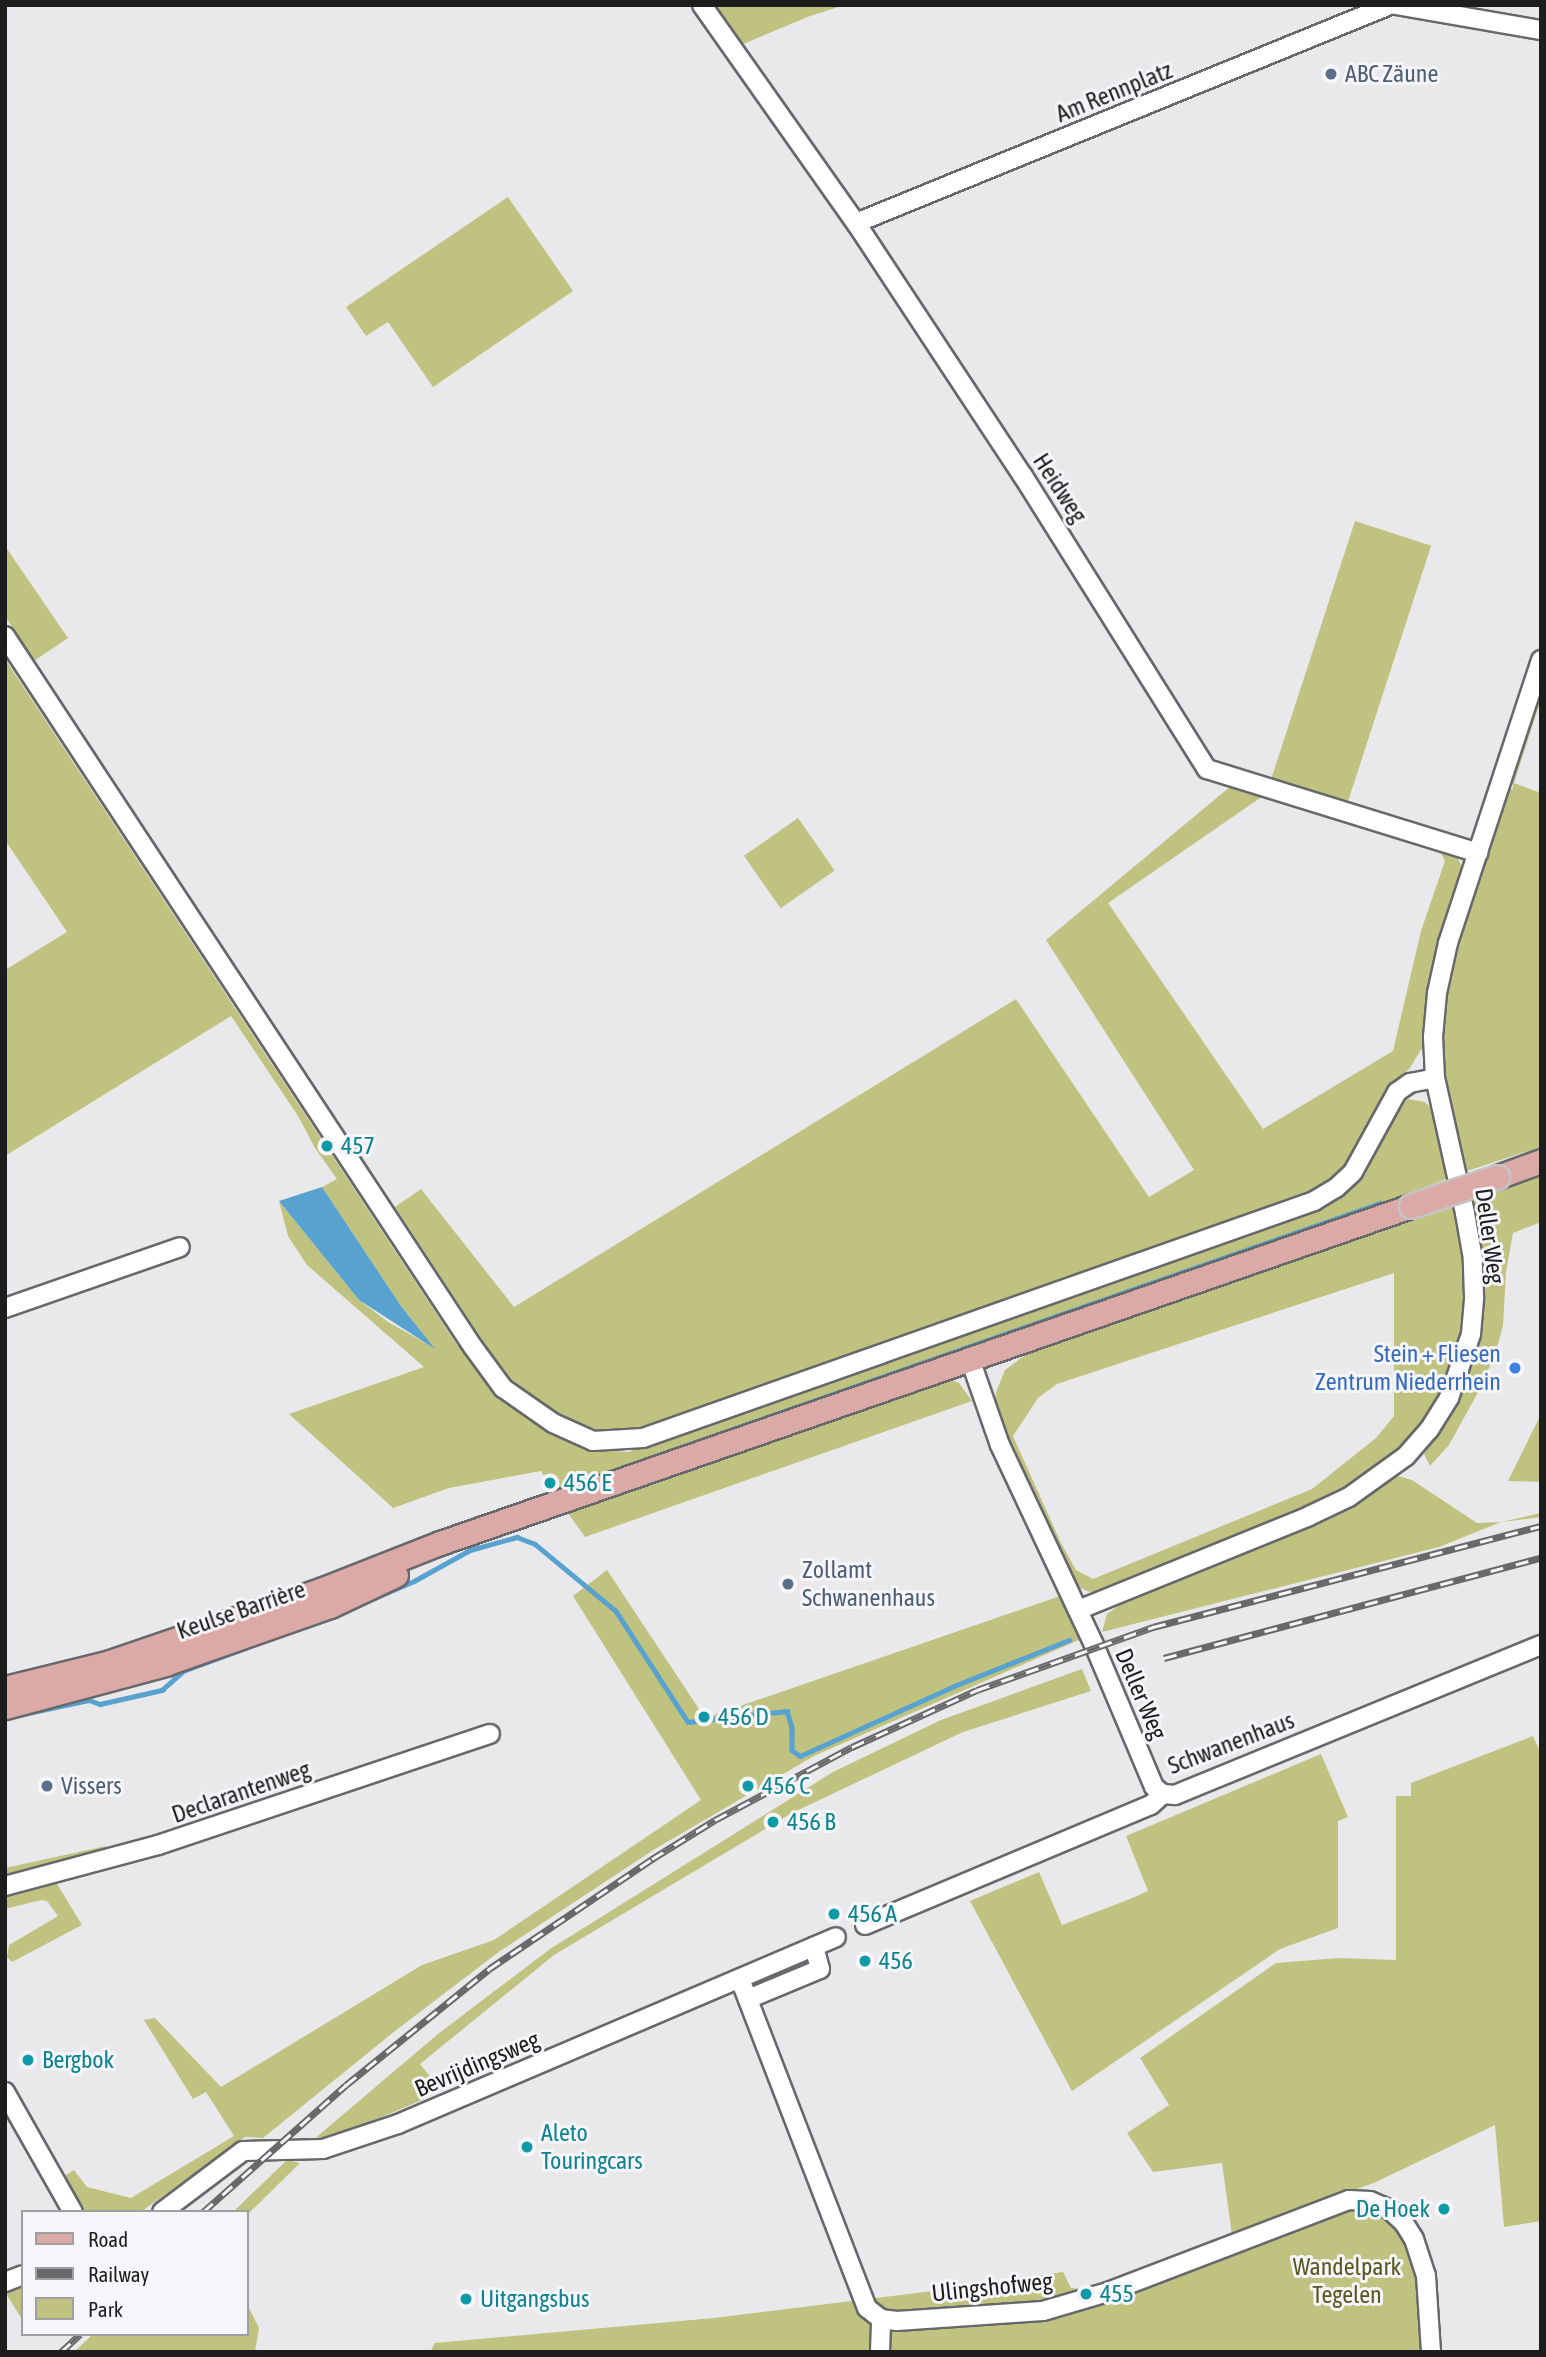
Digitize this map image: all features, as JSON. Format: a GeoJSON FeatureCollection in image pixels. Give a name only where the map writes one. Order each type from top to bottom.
{"type":"FeatureCollection","features":[{"type":"Feature","properties":{"kind":"main road","name":"Keulse Barrière"},"geometry":{"type":"LineString","coordinates":[[5,1688],[110,1662],[323,1589],[481,1530],[1541,1161]]}},
{"type":"Feature","properties":{"kind":"main road","name":"Keulse Barrière"},"geometry":{"type":"LineString","coordinates":[[5,1707],[166,1664],[330,1606],[449,1551],[481,1530]]}},
{"type":"Feature","properties":{"kind":"street","name":"Heidweg"},"geometry":{"type":"LineString","coordinates":[[702,5],[856,223],[1023,476],[1207,769],[1478,853]]}},
{"type":"Feature","properties":{"kind":"street","name":"Am Rennplatz"},"geometry":{"type":"LineString","coordinates":[[856,223],[1390,5]]}},
{"type":"Feature","properties":{"kind":"street"},"geometry":{"type":"LineString","coordinates":[[1396,5],[1541,30]]}},
{"type":"Feature","properties":{"kind":"street"},"geometry":{"type":"LineString","coordinates":[[5,636],[480,1357],[503,1388],[553,1423],[593,1441],[643,1438],[1314,1201],[1336,1188],[1353,1172],[1397,1091],[1410,1083],[1435,1078]]}},
{"type":"Feature","properties":{"kind":"street","name":"Deller Weg"},"geometry":{"type":"LineString","coordinates":[[1077,1610],[1309,1516],[1349,1497],[1398,1463],[1429,1430],[1449,1398],[1471,1334],[1474,1296],[1467,1225],[1435,1078],[1433,1037],[1437,993],[1448,943],[1541,660]]}},
{"type":"Feature","properties":{"kind":"street"},"geometry":{"type":"LineString","coordinates":[[5,1308],[180,1247]]}},
{"type":"Feature","properties":{"kind":"street","name":"Deller Weg"},"geometry":{"type":"LineString","coordinates":[[970,1359],[1000,1445],[1077,1610],[1154,1787],[1163,1794]]}},
{"type":"Feature","properties":{"kind":"street","name":"Schwanenhaus"},"geometry":{"type":"LineString","coordinates":[[865,1925],[1151,1805],[1163,1794],[1175,1795],[1541,1645]]}},
{"type":"Feature","properties":{"kind":"street","name":"Declarantenweg"},"geometry":{"type":"LineString","coordinates":[[5,1886],[158,1845],[489,1734]]}},
{"type":"Feature","properties":{"kind":"street","name":"Bevrijdingsweg"},"geometry":{"type":"LineString","coordinates":[[165,2210],[243,2151],[323,2149],[398,2124],[836,1937]]}},
{"type":"Feature","properties":{"kind":"street"},"geometry":{"type":"LineString","coordinates":[[748,1999],[820,1969],[814,1947]]}},
{"type":"Feature","properties":{"kind":"street"},"geometry":{"type":"LineString","coordinates":[[740,1979],[867,2308],[881,2319],[880,2352]]}},
{"type":"Feature","properties":{"kind":"street"},"geometry":{"type":"LineString","coordinates":[[5,2092],[72,2210]]}},
{"type":"Feature","properties":{"kind":"street","name":"Ulingshofweg"},"geometry":{"type":"LineString","coordinates":[[881,2319],[897,2321],[1042,2311],[1108,2292],[1349,2200],[1370,2201],[1390,2209],[1404,2223],[1414,2239],[1426,2276],[1431,2352]]}},
{"type":"Feature","properties":{"kind":"green space"},"geometry":{"type":"Polygon","coordinates":[[[708,5],[845,5],[810,16],[736,47],[708,5]]]}},
{"type":"Feature","properties":{"kind":"green space"},"geometry":{"type":"Polygon","coordinates":[[[508,197],[573,291],[433,387],[388,322],[366,336],[346,307],[508,197]]]}},
{"type":"Feature","properties":{"kind":"green space"},"geometry":{"type":"Polygon","coordinates":[[[1355,521],[1431,546],[1346,806],[1270,782],[1355,521]]]}},
{"type":"Feature","properties":{"kind":"green space"},"geometry":{"type":"Polygon","coordinates":[[[5,546],[68,638],[34,661],[5,616],[5,546]]]}},
{"type":"Feature","properties":{"kind":"green space"},"geometry":{"type":"Polygon","coordinates":[[[5,659],[457,1345],[473,1354],[510,1404],[547,1432],[588,1449],[628,1452],[1327,1204],[1356,1184],[1387,1124],[1397,1108],[1408,1099],[1425,1102],[1435,1112],[1449,1178],[1313,1231],[555,1494],[541,1471],[449,1488],[393,1508],[289,1414],[424,1367],[307,1265],[288,1236],[279,1201],[359,1300],[388,1322],[433,1347],[401,1306],[322,1187],[337,1179],[231,1016],[5,1156],[5,970],[67,932],[5,840],[5,659]]]}},
{"type":"Feature","properties":{"kind":"green space"},"geometry":{"type":"Polygon","coordinates":[[[1541,681],[1541,699],[1514,783],[1541,793],[1541,1147],[1464,1172],[1447,1101],[1440,1039],[1446,988],[1506,792],[1513,788],[1511,773],[1541,681]]]}},
{"type":"Feature","properties":{"kind":"green space"},"geometry":{"type":"Polygon","coordinates":[[[1231,786],[1263,796],[1108,903],[1263,1129],[1393,1051],[1421,931],[1445,861],[1440,851],[1457,857],[1464,871],[1428,992],[1422,1048],[1410,1068],[1387,1090],[1352,1162],[1316,1193],[648,1429],[608,1433],[563,1419],[506,1376],[395,1207],[421,1189],[514,1307],[1016,999],[1149,1197],[1194,1170],[1046,940],[1231,786]]]}},
{"type":"Feature","properties":{"kind":"green space"},"geometry":{"type":"Polygon","coordinates":[[[798,818],[835,870],[781,908],[744,856],[798,818]]]}},
{"type":"Feature","properties":{"kind":"green space"},"geometry":{"type":"Polygon","coordinates":[[[1541,1175],[1541,1222],[1513,1233],[1506,1272],[1503,1326],[1496,1351],[1482,1385],[1449,1445],[1430,1466],[1424,1454],[1465,1385],[1478,1341],[1481,1266],[1470,1201],[1541,1175]]]}},
{"type":"Feature","properties":{"kind":"green space"},"geometry":{"type":"Polygon","coordinates":[[[1456,1206],[1467,1285],[1465,1324],[1444,1386],[1420,1426],[1396,1454],[1365,1478],[1318,1504],[1106,1589],[1090,1592],[1080,1588],[1067,1574],[1001,1432],[995,1411],[996,1392],[1005,1370],[1028,1353],[1456,1206]],[[1394,1273],[1057,1384],[1038,1398],[1013,1436],[1076,1570],[1093,1579],[1312,1489],[1376,1438],[1394,1416],[1394,1273]]]}},
{"type":"Feature","properties":{"kind":"green space"},"geometry":{"type":"Polygon","coordinates":[[[950,1379],[959,1383],[972,1401],[585,1537],[568,1513],[950,1379]]]}},
{"type":"Feature","properties":{"kind":"green space"},"geometry":{"type":"Polygon","coordinates":[[[1541,1414],[1541,1482],[1508,1481],[1541,1414]]]}},
{"type":"Feature","properties":{"kind":"green space"},"geometry":{"type":"Polygon","coordinates":[[[1398,1476],[1412,1480],[1477,1523],[1501,1522],[1439,1547],[1102,1632],[1107,1614],[1135,1594],[1344,1509],[1398,1476]]]}},
{"type":"Feature","properties":{"kind":"green space"},"geometry":{"type":"Polygon","coordinates":[[[1541,1513],[1541,1517],[1501,1522],[1541,1513]]]}},
{"type":"Feature","properties":{"kind":"green space"},"geometry":{"type":"Polygon","coordinates":[[[607,1570],[705,1718],[1063,1595],[1081,1639],[814,1756],[655,1849],[500,1951],[395,2031],[263,2138],[245,2137],[143,2210],[82,2208],[64,2176],[74,2170],[87,2187],[131,2198],[234,2136],[206,2092],[193,2099],[144,2020],[155,2018],[221,2087],[422,1965],[494,1940],[701,1800],[573,1596],[607,1570]]]}},
{"type":"Feature","properties":{"kind":"green space"},"geometry":{"type":"Polygon","coordinates":[[[1082,1669],[1091,1691],[963,1732],[792,1813],[554,1955],[420,2064],[437,2085],[424,2099],[338,2136],[313,2140],[438,2034],[550,1949],[833,1772],[941,1720],[1082,1669]]]}},
{"type":"Feature","properties":{"kind":"green space"},"geometry":{"type":"Polygon","coordinates":[[[1533,1736],[1541,1754],[1541,2221],[1504,2227],[1495,2125],[1376,2182],[1232,2235],[1222,2163],[1153,2172],[1127,2133],[1169,2105],[1140,2058],[1276,1963],[1339,1958],[1396,1960],[1396,1796],[1411,1796],[1411,1783],[1533,1736]]]}},
{"type":"Feature","properties":{"kind":"green space"},"geometry":{"type":"Polygon","coordinates":[[[1321,1754],[1348,1817],[1338,1821],[1338,1928],[1280,1949],[1072,2091],[970,1901],[1039,1872],[1062,1925],[1130,1899],[1148,1891],[1126,1836],[1321,1754]]]}},
{"type":"Feature","properties":{"kind":"green space"},"geometry":{"type":"Polygon","coordinates":[[[106,1846],[105,1852],[5,1877],[5,1868],[106,1846]]]}},
{"type":"Feature","properties":{"kind":"green space"},"geometry":{"type":"Polygon","coordinates":[[[54,1879],[82,1925],[12,1962],[7,1957],[9,1945],[58,1916],[47,1901],[41,1900],[5,1909],[5,1893],[54,1879]]]}},
{"type":"Feature","properties":{"kind":"green space"},"geometry":{"type":"Polygon","coordinates":[[[287,2160],[300,2163],[248,2214],[248,2210],[235,2210],[287,2160]]]}},
{"type":"Feature","properties":{"kind":"green space","name":"Wandelpark Tegelen"},"geometry":{"type":"Polygon","coordinates":[[[1361,2204],[1389,2218],[1405,2236],[1413,2256],[1435,2352],[430,2352],[435,2343],[714,2318],[1063,2272],[1071,2288],[1102,2292],[1361,2204]]]}},
{"type":"Feature","properties":{"kind":"green space"},"geometry":{"type":"Polygon","coordinates":[[[21,2285],[21,2318],[5,2292],[21,2285]]]}},
{"type":"Feature","properties":{"kind":"green space"},"geometry":{"type":"Polygon","coordinates":[[[248,2306],[259,2328],[255,2352],[74,2352],[91,2336],[248,2336],[248,2306]]]}},
{"type":"Feature","properties":{"kind":"water"},"geometry":{"type":"Polygon","coordinates":[[[322,1187],[401,1306],[435,1349],[359,1300],[279,1201],[322,1187]]]}},
{"type":"Feature","properties":{"kind":"waterway"},"geometry":{"type":"LineString","coordinates":[[555,1491],[1380,1203]]}},
{"type":"Feature","properties":{"kind":"waterway"},"geometry":{"type":"LineString","coordinates":[[342,1612],[414,1581],[470,1550],[517,1537],[535,1544],[616,1611],[688,1722],[787,1711],[792,1727],[792,1750],[800,1756],[954,1686],[1069,1640]]}},
{"type":"Feature","properties":{"kind":"waterway"},"geometry":{"type":"LineString","coordinates":[[14,1716],[89,1700],[100,1704],[162,1690],[183,1671],[245,1648]]}},
{"type":"Feature","properties":{"kind":"railway"},"geometry":{"type":"LineString","coordinates":[[205,2210],[346,2085],[489,1969],[652,1859],[715,1820],[852,1747],[977,1690],[1153,1627],[1541,1526]]}},
{"type":"Feature","properties":{"kind":"railway"},"geometry":{"type":"LineString","coordinates":[[1164,1658],[1541,1558]]}},
{"type":"Feature","properties":{"kind":"railway"},"geometry":{"type":"LineString","coordinates":[[61,2352],[78,2336]]}},
{"type":"Feature","properties":{"kind":"place","name":"ABC Zäune"},"geometry":{"type":"Point","coordinates":[1331,74]}},
{"type":"Feature","properties":{"kind":"place","name":"457"},"geometry":{"type":"Point","coordinates":[327,1146]}},
{"type":"Feature","properties":{"kind":"place","name":"Stein + Fliesen Zentrum Niederrhein"},"geometry":{"type":"Point","coordinates":[1515,1368]}},
{"type":"Feature","properties":{"kind":"place","name":"456 E"},"geometry":{"type":"Point","coordinates":[550,1483]}},
{"type":"Feature","properties":{"kind":"place","name":"Zollamt Schwanenhaus"},"geometry":{"type":"Point","coordinates":[788,1584]}},
{"type":"Feature","properties":{"kind":"place","name":"456 D"},"geometry":{"type":"Point","coordinates":[704,1717]}},
{"type":"Feature","properties":{"kind":"place","name":"Vissers"},"geometry":{"type":"Point","coordinates":[47,1786]}},
{"type":"Feature","properties":{"kind":"place","name":"456 C"},"geometry":{"type":"Point","coordinates":[748,1786]}},
{"type":"Feature","properties":{"kind":"place","name":"456 B"},"geometry":{"type":"Point","coordinates":[773,1822]}},
{"type":"Feature","properties":{"kind":"place","name":"456 A"},"geometry":{"type":"Point","coordinates":[834,1914]}},
{"type":"Feature","properties":{"kind":"place","name":"456"},"geometry":{"type":"Point","coordinates":[865,1961]}},
{"type":"Feature","properties":{"kind":"place","name":"Bergbok"},"geometry":{"type":"Point","coordinates":[28,2060]}},
{"type":"Feature","properties":{"kind":"place","name":"Aleto Touringcars"},"geometry":{"type":"Point","coordinates":[527,2147]}},
{"type":"Feature","properties":{"kind":"place","name":"De Hoek"},"geometry":{"type":"Point","coordinates":[1444,2209]}},
{"type":"Feature","properties":{"kind":"place","name":"455"},"geometry":{"type":"Point","coordinates":[1086,2294]}},
{"type":"Feature","properties":{"kind":"place","name":"Uitgangsbus"},"geometry":{"type":"Point","coordinates":[466,2299]}}]}
